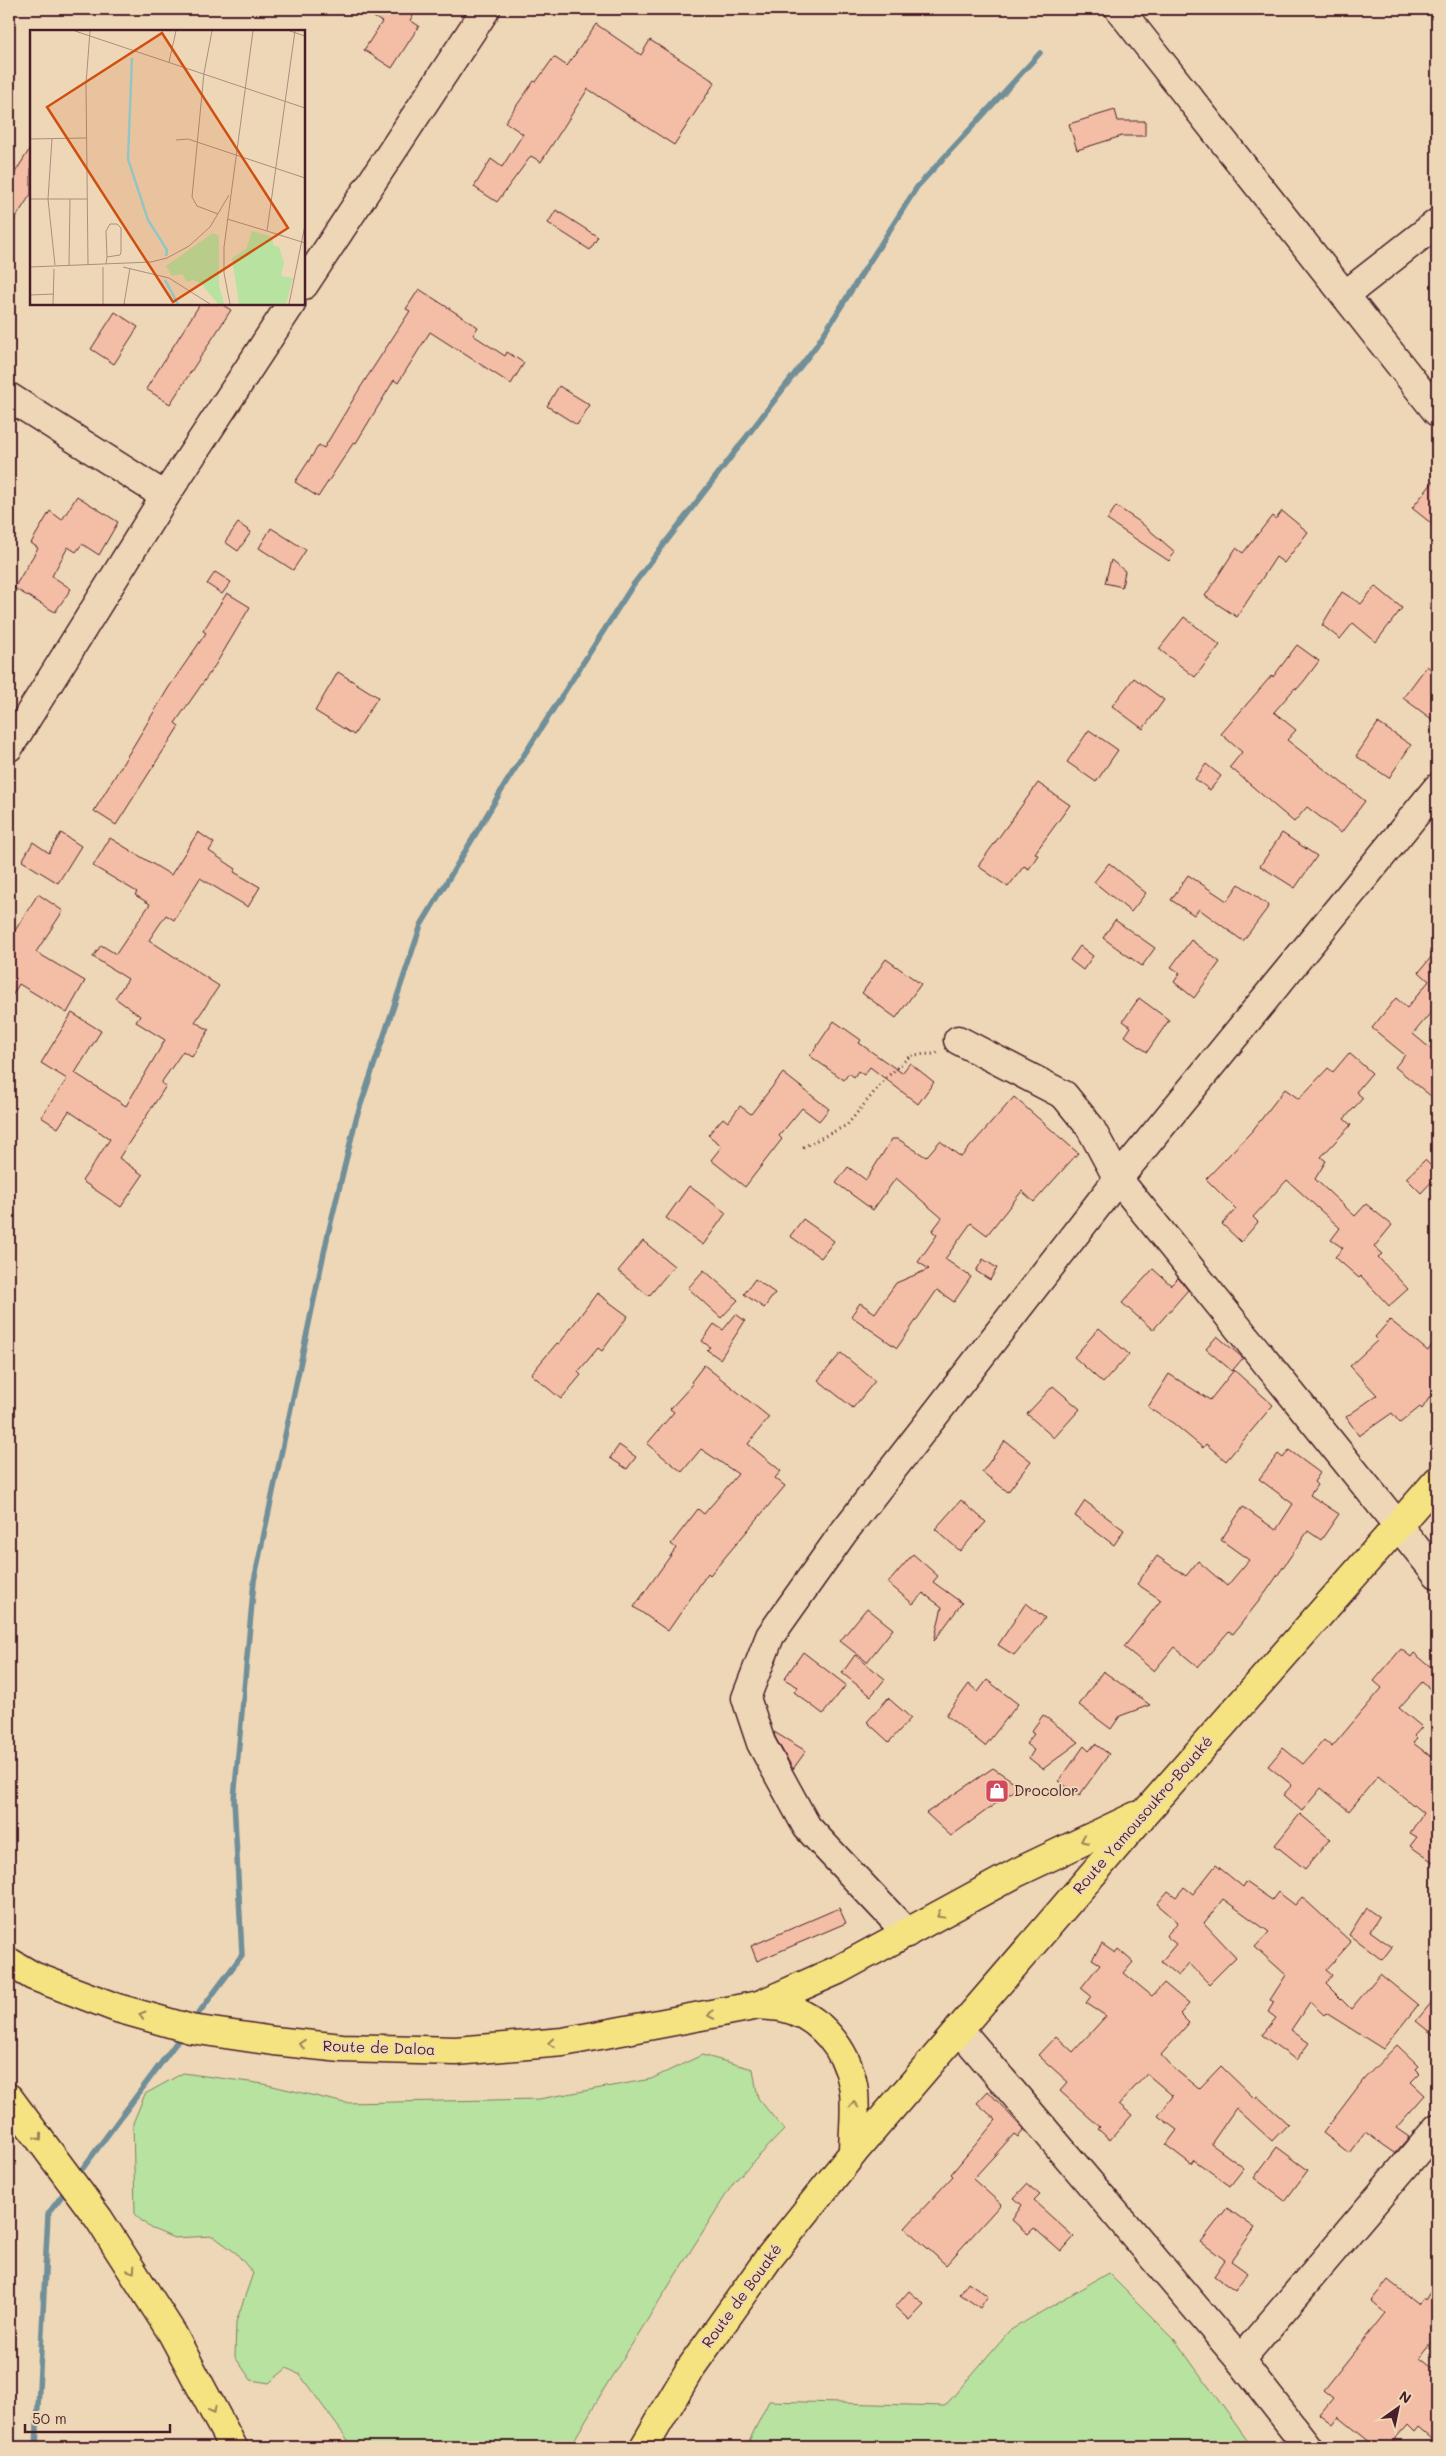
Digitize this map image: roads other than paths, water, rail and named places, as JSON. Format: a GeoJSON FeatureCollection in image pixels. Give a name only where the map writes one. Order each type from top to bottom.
{"type":"FeatureCollection","features":[{"type":"Feature","properties":{"kind":"highway","name":"Route Yamousoukro-Bouaké"},"geometry":{"type":"LineString","coordinates":[[853,2153],[1145,1813],[1437,1481]]}},
{"type":"Feature","properties":{"kind":"highway"},"geometry":{"type":"LineString","coordinates":[[759,2005],[838,1970],[1018,1872],[1145,1813]]}},
{"type":"Feature","properties":{"kind":"highway","name":"Route de Daloa"},"geometry":{"type":"LineString","coordinates":[[9,1962],[33,1976],[117,2008],[191,2029],[274,2041],[342,2048],[456,2051],[563,2042],[759,2005]]}},
{"type":"Feature","properties":{"kind":"highway"},"geometry":{"type":"LineString","coordinates":[[759,2005],[787,2008],[803,2016],[824,2030],[839,2049],[854,2086],[853,2153]]}},
{"type":"Feature","properties":{"kind":"highway"},"geometry":{"type":"LineString","coordinates":[[9,2098],[99,2219],[172,2333],[233,2447]]}},
{"type":"Feature","properties":{"kind":"highway","name":"Route de Bouaké"},"geometry":{"type":"LineString","coordinates":[[644,2447],[690,2369],[768,2258],[853,2153]]}},
{"type":"Feature","properties":{"kind":"street"},"geometry":{"type":"LineString","coordinates":[[305,283],[486,9]]}},
{"type":"Feature","properties":{"kind":"street"},"geometry":{"type":"LineString","coordinates":[[1119,9],[1437,412]]}},
{"type":"Feature","properties":{"kind":"street"},"geometry":{"type":"LineString","coordinates":[[1345,295],[1437,223]]}},
{"type":"Feature","properties":{"kind":"street"},"geometry":{"type":"LineString","coordinates":[[9,747],[165,496],[291,305]]}},
{"type":"Feature","properties":{"kind":"street"},"geometry":{"type":"LineString","coordinates":[[9,397],[165,496]]}},
{"type":"Feature","properties":{"kind":"street"},"geometry":{"type":"LineString","coordinates":[[908,1933],[806,1827],[761,1743],[746,1698],[770,1636],[843,1533],[1118,1179],[1437,788]]}},
{"type":"Feature","properties":{"kind":"street"},"geometry":{"type":"LineString","coordinates":[[958,1040],[1064,1095],[1090,1127],[1118,1179],[1397,1527],[1437,1574]]}},
{"type":"Feature","properties":{"kind":"street"},"geometry":{"type":"LineString","coordinates":[[959,2029],[1240,2360],[1308,2447]]}},
{"type":"Feature","properties":{"kind":"street"},"geometry":{"type":"LineString","coordinates":[[1240,2360],[1437,2128]]}},
{"type":"Feature","properties":{"kind":"waterway"},"geometry":{"type":"LineString","coordinates":[[192,2022],[242,1955],[234,1799],[254,1581],[328,1234],[356,1119],[421,925],[506,783],[633,585],[816,346],[917,187],[1040,53]]}},
{"type":"Feature","properties":{"kind":"waterway"},"geometry":{"type":"LineString","coordinates":[[77,2176],[182,2035]]}},
{"type":"Feature","properties":{"kind":"waterway"},"geometry":{"type":"LineString","coordinates":[[36,2447],[48,2214],[67,2189]]}},
{"type":"Feature","properties":{"kind":"place","name":"Drocolor"},"geometry":{"type":"Point","coordinates":[997,1791]}}]}
